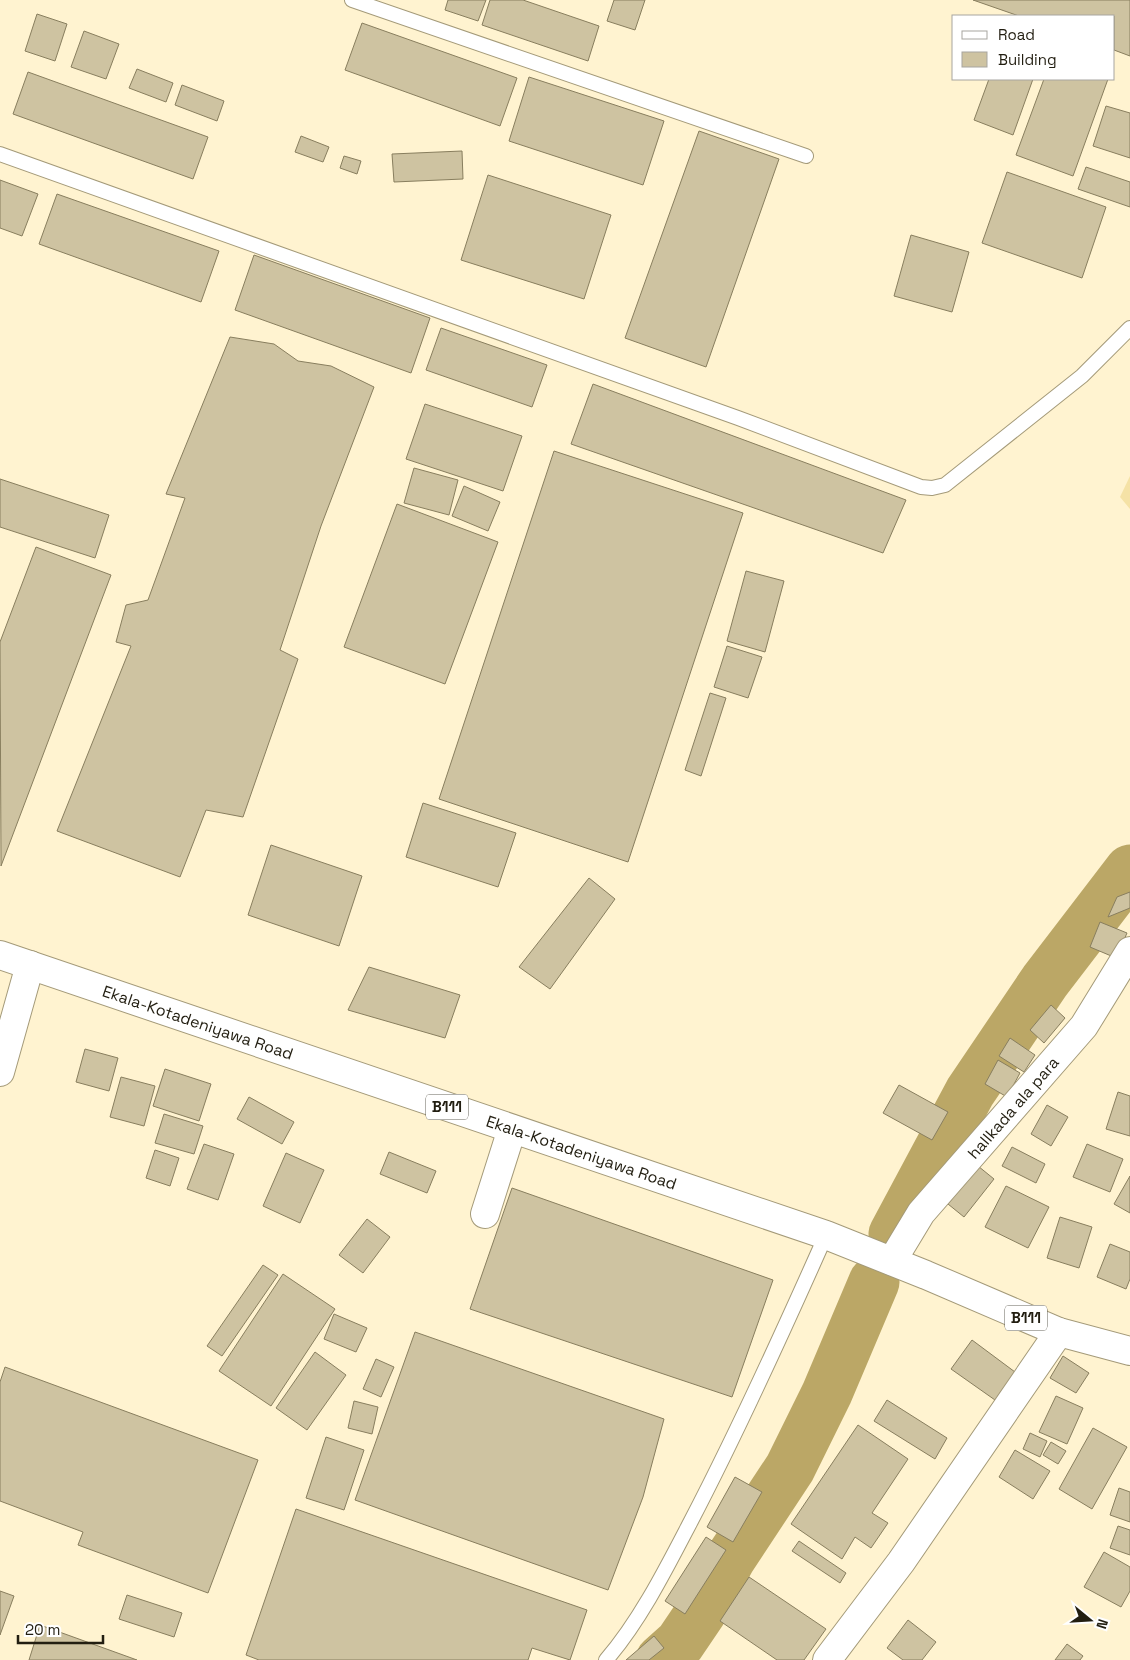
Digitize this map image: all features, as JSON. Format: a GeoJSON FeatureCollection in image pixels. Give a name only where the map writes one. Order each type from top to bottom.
{"type":"FeatureCollection","features":[{"type":"Feature","properties":{"kind":"main road","name":"hallkada ala para"},"geometry":{"type":"LineString","coordinates":[[892,1261],[921,1213],[1084,1026],[1130,951]]}},
{"type":"Feature","properties":{"kind":"main road","name":"Ekala-Kotadeniyawa Road"},"geometry":{"type":"LineString","coordinates":[[0,955],[826,1236],[892,1261],[1059,1332],[1130,1351]]}},
{"type":"Feature","properties":{"kind":"main road"},"geometry":{"type":"LineString","coordinates":[[0,1072],[30,965]]}},
{"type":"Feature","properties":{"kind":"main road"},"geometry":{"type":"LineString","coordinates":[[485,1214],[512,1129]]}},
{"type":"Feature","properties":{"kind":"main road"},"geometry":{"type":"LineString","coordinates":[[827,1660],[901,1562],[1059,1332]]}},
{"type":"Feature","properties":{"kind":"lane"},"geometry":{"type":"LineString","coordinates":[[352,0],[806,156]]}},
{"type":"Feature","properties":{"kind":"lane"},"geometry":{"type":"LineString","coordinates":[[0,154],[729,414],[921,488],[944,485],[1082,376],[1130,328]]}},
{"type":"Feature","properties":{"kind":"lane"},"geometry":{"type":"LineString","coordinates":[[606,1660],[621,1643],[675,1552],[738,1432],[826,1236]]}},
{"type":"Feature","properties":{"kind":"shaded area"},"geometry":{"type":"Polygon","coordinates":[[[1130,476],[1130,509],[1120,497],[1130,476]]]}},
{"type":"Feature","properties":{"kind":"building"},"geometry":{"type":"Polygon","coordinates":[[[448,0],[486,0],[478,21],[445,10],[448,0]]]}},
{"type":"Feature","properties":{"kind":"building"},"geometry":{"type":"Polygon","coordinates":[[[490,0],[523,0],[599,26],[588,61],[482,25],[490,0]]]}},
{"type":"Feature","properties":{"kind":"building"},"geometry":{"type":"Polygon","coordinates":[[[614,0],[645,0],[635,30],[607,21],[614,0]]]}},
{"type":"Feature","properties":{"kind":"building"},"geometry":{"type":"Polygon","coordinates":[[[973,0],[1130,0],[1130,56],[1115,50],[1115,15],[1016,15],[973,0]]]}},
{"type":"Feature","properties":{"kind":"building"},"geometry":{"type":"Polygon","coordinates":[[[37,14],[67,24],[55,61],[25,51],[37,14]]]}},
{"type":"Feature","properties":{"kind":"building"},"geometry":{"type":"Polygon","coordinates":[[[362,23],[517,78],[500,126],[345,70],[362,23]]]}},
{"type":"Feature","properties":{"kind":"building"},"geometry":{"type":"Polygon","coordinates":[[[84,31],[119,44],[106,79],[71,67],[84,31]]]}},
{"type":"Feature","properties":{"kind":"building"},"geometry":{"type":"Polygon","coordinates":[[[137,69],[173,83],[166,102],[129,88],[137,69]]]}},
{"type":"Feature","properties":{"kind":"building"},"geometry":{"type":"Polygon","coordinates":[[[28,72],[208,137],[193,179],[13,114],[28,72]]]}},
{"type":"Feature","properties":{"kind":"building"},"geometry":{"type":"Polygon","coordinates":[[[529,77],[664,121],[643,185],[509,141],[529,77]]]}},
{"type":"Feature","properties":{"kind":"building"},"geometry":{"type":"Polygon","coordinates":[[[989,80],[1033,80],[1013,135],[974,120],[989,80]]]}},
{"type":"Feature","properties":{"kind":"building"},"geometry":{"type":"Polygon","coordinates":[[[1044,80],[1108,80],[1073,176],[1016,155],[1044,80]]]}},
{"type":"Feature","properties":{"kind":"building"},"geometry":{"type":"Polygon","coordinates":[[[182,85],[224,101],[217,121],[175,105],[182,85]]]}},
{"type":"Feature","properties":{"kind":"building"},"geometry":{"type":"Polygon","coordinates":[[[1106,106],[1130,113],[1130,158],[1093,146],[1106,106]]]}},
{"type":"Feature","properties":{"kind":"building"},"geometry":{"type":"Polygon","coordinates":[[[699,131],[779,159],[706,367],[625,338],[699,131]]]}},
{"type":"Feature","properties":{"kind":"building"},"geometry":{"type":"Polygon","coordinates":[[[301,136],[329,147],[323,162],[295,152],[301,136]]]}},
{"type":"Feature","properties":{"kind":"building"},"geometry":{"type":"Polygon","coordinates":[[[462,151],[463,179],[394,182],[392,154],[462,151]]]}},
{"type":"Feature","properties":{"kind":"building"},"geometry":{"type":"Polygon","coordinates":[[[344,156],[361,161],[357,174],[340,168],[344,156]]]}},
{"type":"Feature","properties":{"kind":"building"},"geometry":{"type":"Polygon","coordinates":[[[1086,167],[1130,182],[1130,207],[1078,189],[1086,167]]]}},
{"type":"Feature","properties":{"kind":"building"},"geometry":{"type":"Polygon","coordinates":[[[1007,172],[1106,207],[1082,278],[982,243],[1007,172]]]}},
{"type":"Feature","properties":{"kind":"building"},"geometry":{"type":"Polygon","coordinates":[[[488,175],[611,215],[584,299],[461,260],[488,175]]]}},
{"type":"Feature","properties":{"kind":"building"},"geometry":{"type":"Polygon","coordinates":[[[0,180],[38,194],[22,236],[0,228],[0,180]]]}},
{"type":"Feature","properties":{"kind":"building"},"geometry":{"type":"Polygon","coordinates":[[[57,194],[219,251],[201,302],[39,244],[57,194]]]}},
{"type":"Feature","properties":{"kind":"building"},"geometry":{"type":"Polygon","coordinates":[[[911,235],[969,252],[952,312],[894,296],[911,235]]]}},
{"type":"Feature","properties":{"kind":"building"},"geometry":{"type":"Polygon","coordinates":[[[254,255],[430,318],[411,373],[235,310],[254,255]]]}},
{"type":"Feature","properties":{"kind":"building"},"geometry":{"type":"Polygon","coordinates":[[[441,328],[547,365],[532,407],[426,370],[441,328]]]}},
{"type":"Feature","properties":{"kind":"building"},"geometry":{"type":"Polygon","coordinates":[[[230,337],[274,344],[298,361],[331,366],[374,387],[321,526],[280,650],[298,659],[243,817],[206,810],[180,877],[57,831],[131,646],[116,642],[126,605],[148,600],[185,498],[166,494],[230,337]]]}},
{"type":"Feature","properties":{"kind":"building"},"geometry":{"type":"Polygon","coordinates":[[[593,384],[906,500],[883,553],[571,444],[593,384]]]}},
{"type":"Feature","properties":{"kind":"building"},"geometry":{"type":"Polygon","coordinates":[[[425,404],[522,436],[503,491],[406,459],[425,404]]]}},
{"type":"Feature","properties":{"kind":"building"},"geometry":{"type":"Polygon","coordinates":[[[554,451],[743,513],[628,862],[439,799],[554,451]]]}},
{"type":"Feature","properties":{"kind":"building"},"geometry":{"type":"Polygon","coordinates":[[[414,468],[458,480],[449,515],[404,503],[414,468]]]}},
{"type":"Feature","properties":{"kind":"building"},"geometry":{"type":"Polygon","coordinates":[[[0,479],[109,515],[95,558],[0,527],[0,479]]]}},
{"type":"Feature","properties":{"kind":"building"},"geometry":{"type":"Polygon","coordinates":[[[464,486],[500,502],[488,531],[452,516],[464,486]]]}},
{"type":"Feature","properties":{"kind":"building"},"geometry":{"type":"Polygon","coordinates":[[[397,504],[498,542],[445,684],[344,647],[397,504]]]}},
{"type":"Feature","properties":{"kind":"building"},"geometry":{"type":"Polygon","coordinates":[[[36,547],[111,575],[1,866],[0,642],[36,547]]]}},
{"type":"Feature","properties":{"kind":"building"},"geometry":{"type":"Polygon","coordinates":[[[746,571],[784,581],[765,652],[727,641],[746,571]]]}},
{"type":"Feature","properties":{"kind":"building"},"geometry":{"type":"Polygon","coordinates":[[[727,646],[762,657],[748,698],[714,687],[727,646]]]}},
{"type":"Feature","properties":{"kind":"building"},"geometry":{"type":"Polygon","coordinates":[[[710,693],[726,698],[701,776],[685,770],[710,693]]]}},
{"type":"Feature","properties":{"kind":"building"},"geometry":{"type":"Polygon","coordinates":[[[423,803],[516,833],[498,887],[406,857],[423,803]]]}},
{"type":"Feature","properties":{"kind":"building"},"geometry":{"type":"Polygon","coordinates":[[[271,845],[362,876],[339,946],[248,915],[271,845]]]}},
{"type":"Feature","properties":{"kind":"building"},"geometry":{"type":"Polygon","coordinates":[[[589,878],[615,899],[550,989],[519,967],[589,878]]]}},
{"type":"Feature","properties":{"kind":"building"},"geometry":{"type":"Polygon","coordinates":[[[1130,892],[1130,908],[1108,917],[1117,897],[1130,892]]]}},
{"type":"Feature","properties":{"kind":"building"},"geometry":{"type":"Polygon","coordinates":[[[1100,922],[1127,933],[1116,958],[1090,947],[1100,922]]]}},
{"type":"Feature","properties":{"kind":"building"},"geometry":{"type":"Polygon","coordinates":[[[369,967],[460,995],[445,1038],[348,1010],[369,967]]]}},
{"type":"Feature","properties":{"kind":"building"},"geometry":{"type":"Polygon","coordinates":[[[1051,1005],[1065,1018],[1044,1043],[1030,1030],[1051,1005]]]}},
{"type":"Feature","properties":{"kind":"building"},"geometry":{"type":"Polygon","coordinates":[[[1010,1038],[1035,1055],[1024,1072],[999,1056],[1010,1038]]]}},
{"type":"Feature","properties":{"kind":"building"},"geometry":{"type":"Polygon","coordinates":[[[85,1049],[118,1058],[109,1091],[76,1082],[85,1049]]]}},
{"type":"Feature","properties":{"kind":"building"},"geometry":{"type":"Polygon","coordinates":[[[998,1060],[1020,1073],[1007,1097],[985,1084],[998,1060]]]}},
{"type":"Feature","properties":{"kind":"building"},"geometry":{"type":"Polygon","coordinates":[[[165,1069],[211,1084],[199,1121],[153,1106],[165,1069]]]}},
{"type":"Feature","properties":{"kind":"building"},"geometry":{"type":"Polygon","coordinates":[[[121,1077],[155,1086],[144,1126],[110,1117],[121,1077]]]}},
{"type":"Feature","properties":{"kind":"building"},"geometry":{"type":"Polygon","coordinates":[[[899,1085],[948,1112],[932,1140],[883,1113],[899,1085]]]}},
{"type":"Feature","properties":{"kind":"building"},"geometry":{"type":"Polygon","coordinates":[[[1118,1092],[1130,1096],[1130,1136],[1106,1129],[1118,1092]]]}},
{"type":"Feature","properties":{"kind":"building"},"geometry":{"type":"Polygon","coordinates":[[[249,1097],[294,1122],[282,1144],[237,1119],[249,1097]]]}},
{"type":"Feature","properties":{"kind":"building"},"geometry":{"type":"Polygon","coordinates":[[[1047,1105],[1068,1117],[1051,1146],[1031,1134],[1047,1105]]]}},
{"type":"Feature","properties":{"kind":"building"},"geometry":{"type":"Polygon","coordinates":[[[164,1114],[203,1126],[194,1154],[155,1143],[164,1114]]]}},
{"type":"Feature","properties":{"kind":"building"},"geometry":{"type":"Polygon","coordinates":[[[204,1144],[234,1154],[218,1200],[187,1189],[204,1144]]]}},
{"type":"Feature","properties":{"kind":"building"},"geometry":{"type":"Polygon","coordinates":[[[1087,1144],[1123,1159],[1110,1192],[1073,1177],[1087,1144]]]}},
{"type":"Feature","properties":{"kind":"building"},"geometry":{"type":"Polygon","coordinates":[[[1012,1147],[1045,1164],[1036,1183],[1002,1166],[1012,1147]]]}},
{"type":"Feature","properties":{"kind":"building"},"geometry":{"type":"Polygon","coordinates":[[[155,1150],[179,1158],[170,1186],[146,1178],[155,1150]]]}},
{"type":"Feature","properties":{"kind":"building"},"geometry":{"type":"Polygon","coordinates":[[[389,1152],[436,1171],[427,1193],[380,1174],[389,1152]]]}},
{"type":"Feature","properties":{"kind":"building"},"geometry":{"type":"Polygon","coordinates":[[[286,1153],[324,1170],[300,1223],[263,1206],[286,1153]]]}},
{"type":"Feature","properties":{"kind":"building"},"geometry":{"type":"Polygon","coordinates":[[[978,1166],[994,1179],[964,1217],[948,1204],[978,1166]]]}},
{"type":"Feature","properties":{"kind":"building"},"geometry":{"type":"Polygon","coordinates":[[[1130,1176],[1130,1213],[1114,1204],[1130,1176]]]}},
{"type":"Feature","properties":{"kind":"building"},"geometry":{"type":"Polygon","coordinates":[[[1006,1186],[1049,1207],[1028,1248],[985,1227],[1006,1186]]]}},
{"type":"Feature","properties":{"kind":"building"},"geometry":{"type":"Polygon","coordinates":[[[512,1188],[773,1280],[732,1397],[470,1309],[512,1188]]]}},
{"type":"Feature","properties":{"kind":"building"},"geometry":{"type":"Polygon","coordinates":[[[1060,1217],[1092,1227],[1079,1268],[1047,1258],[1060,1217]]]}},
{"type":"Feature","properties":{"kind":"building"},"geometry":{"type":"Polygon","coordinates":[[[367,1219],[390,1237],[363,1273],[339,1255],[367,1219]]]}},
{"type":"Feature","properties":{"kind":"building"},"geometry":{"type":"Polygon","coordinates":[[[1110,1244],[1130,1252],[1130,1279],[1126,1289],[1097,1277],[1110,1244]]]}},
{"type":"Feature","properties":{"kind":"building"},"geometry":{"type":"Polygon","coordinates":[[[263,1265],[278,1275],[222,1356],[207,1346],[263,1265]]]}},
{"type":"Feature","properties":{"kind":"building"},"geometry":{"type":"Polygon","coordinates":[[[283,1274],[335,1309],[271,1406],[219,1371],[283,1274]]]}},
{"type":"Feature","properties":{"kind":"building"},"geometry":{"type":"Polygon","coordinates":[[[334,1314],[367,1328],[356,1352],[324,1339],[334,1314]]]}},
{"type":"Feature","properties":{"kind":"building"},"geometry":{"type":"Polygon","coordinates":[[[415,1332],[664,1419],[643,1497],[608,1590],[355,1500],[415,1332]]]}},
{"type":"Feature","properties":{"kind":"building"},"geometry":{"type":"Polygon","coordinates":[[[972,1340],[1015,1372],[995,1400],[951,1369],[972,1340]]]}},
{"type":"Feature","properties":{"kind":"building"},"geometry":{"type":"Polygon","coordinates":[[[315,1352],[346,1375],[307,1430],[276,1408],[315,1352]]]}},
{"type":"Feature","properties":{"kind":"building"},"geometry":{"type":"Polygon","coordinates":[[[1063,1356],[1089,1373],[1076,1393],[1050,1378],[1063,1356]]]}},
{"type":"Feature","properties":{"kind":"building"},"geometry":{"type":"Polygon","coordinates":[[[376,1359],[394,1367],[381,1397],[363,1389],[376,1359]]]}},
{"type":"Feature","properties":{"kind":"building"},"geometry":{"type":"Polygon","coordinates":[[[5,1367],[258,1460],[208,1593],[78,1545],[83,1532],[0,1501],[0,1382],[5,1367]]]}},
{"type":"Feature","properties":{"kind":"building"},"geometry":{"type":"Polygon","coordinates":[[[1056,1396],[1083,1408],[1067,1444],[1039,1432],[1056,1396]]]}},
{"type":"Feature","properties":{"kind":"building"},"geometry":{"type":"Polygon","coordinates":[[[887,1400],[947,1438],[935,1459],[874,1421],[887,1400]]]}},
{"type":"Feature","properties":{"kind":"building"},"geometry":{"type":"Polygon","coordinates":[[[354,1401],[378,1407],[372,1434],[348,1428],[354,1401]]]}},
{"type":"Feature","properties":{"kind":"building"},"geometry":{"type":"Polygon","coordinates":[[[858,1425],[908,1459],[872,1513],[888,1523],[871,1548],[855,1537],[842,1559],[791,1524],[858,1425]]]}},
{"type":"Feature","properties":{"kind":"building"},"geometry":{"type":"Polygon","coordinates":[[[1093,1428],[1127,1447],[1092,1509],[1059,1489],[1093,1428]]]}},
{"type":"Feature","properties":{"kind":"building"},"geometry":{"type":"Polygon","coordinates":[[[1030,1433],[1047,1441],[1040,1457],[1023,1449],[1030,1433]]]}},
{"type":"Feature","properties":{"kind":"building"},"geometry":{"type":"Polygon","coordinates":[[[326,1437],[364,1450],[344,1510],[306,1498],[326,1437]]]}},
{"type":"Feature","properties":{"kind":"building"},"geometry":{"type":"Polygon","coordinates":[[[1051,1442],[1066,1451],[1058,1464],[1043,1455],[1051,1442]]]}},
{"type":"Feature","properties":{"kind":"building"},"geometry":{"type":"Polygon","coordinates":[[[1015,1450],[1050,1471],[1033,1499],[999,1477],[1015,1450]]]}},
{"type":"Feature","properties":{"kind":"building"},"geometry":{"type":"Polygon","coordinates":[[[735,1477],[762,1492],[733,1542],[707,1527],[735,1477]]]}},
{"type":"Feature","properties":{"kind":"building"},"geometry":{"type":"Polygon","coordinates":[[[1119,1488],[1130,1492],[1130,1522],[1110,1515],[1119,1488]]]}},
{"type":"Feature","properties":{"kind":"building"},"geometry":{"type":"Polygon","coordinates":[[[296,1509],[587,1610],[570,1660],[532,1648],[528,1660],[259,1660],[246,1655],[296,1509]]]}},
{"type":"Feature","properties":{"kind":"building"},"geometry":{"type":"Polygon","coordinates":[[[1118,1526],[1130,1530],[1130,1555],[1110,1548],[1118,1526]]]}},
{"type":"Feature","properties":{"kind":"building"},"geometry":{"type":"Polygon","coordinates":[[[706,1537],[726,1550],[685,1614],[665,1601],[706,1537]]]}},
{"type":"Feature","properties":{"kind":"building"},"geometry":{"type":"Polygon","coordinates":[[[799,1541],[846,1573],[840,1583],[792,1551],[799,1541]]]}},
{"type":"Feature","properties":{"kind":"building"},"geometry":{"type":"Polygon","coordinates":[[[1104,1552],[1130,1567],[1130,1591],[1121,1607],[1084,1587],[1104,1552]]]}},
{"type":"Feature","properties":{"kind":"building"},"geometry":{"type":"Polygon","coordinates":[[[749,1577],[826,1629],[804,1660],[777,1660],[720,1621],[749,1577]]]}},
{"type":"Feature","properties":{"kind":"building"},"geometry":{"type":"Polygon","coordinates":[[[0,1591],[14,1596],[0,1635],[0,1591]]]}},
{"type":"Feature","properties":{"kind":"building"},"geometry":{"type":"Polygon","coordinates":[[[127,1595],[182,1613],[174,1637],[119,1619],[127,1595]]]}},
{"type":"Feature","properties":{"kind":"building"},"geometry":{"type":"Polygon","coordinates":[[[908,1620],[936,1642],[922,1660],[903,1660],[887,1648],[908,1620]]]}},
{"type":"Feature","properties":{"kind":"building"},"geometry":{"type":"Polygon","coordinates":[[[40,1625],[137,1660],[29,1660],[40,1625]]]}},
{"type":"Feature","properties":{"kind":"building"},"geometry":{"type":"Polygon","coordinates":[[[654,1636],[664,1648],[649,1660],[626,1660],[654,1636]]]}},
{"type":"Feature","properties":{"kind":"building"},"geometry":{"type":"Polygon","coordinates":[[[1067,1644],[1083,1656],[1080,1660],[1055,1660],[1067,1644]]]}},
{"type":"Feature","properties":{"kind":"waterway"},"geometry":{"type":"LineString","coordinates":[[894,1234],[970,1092],[1045,981],[1130,870]]}},
{"type":"Feature","properties":{"kind":"waterway"},"geometry":{"type":"LineString","coordinates":[[661,1660],[680,1643],[701,1612],[730,1559],[790,1468],[827,1393],[874,1282]]}}]}
